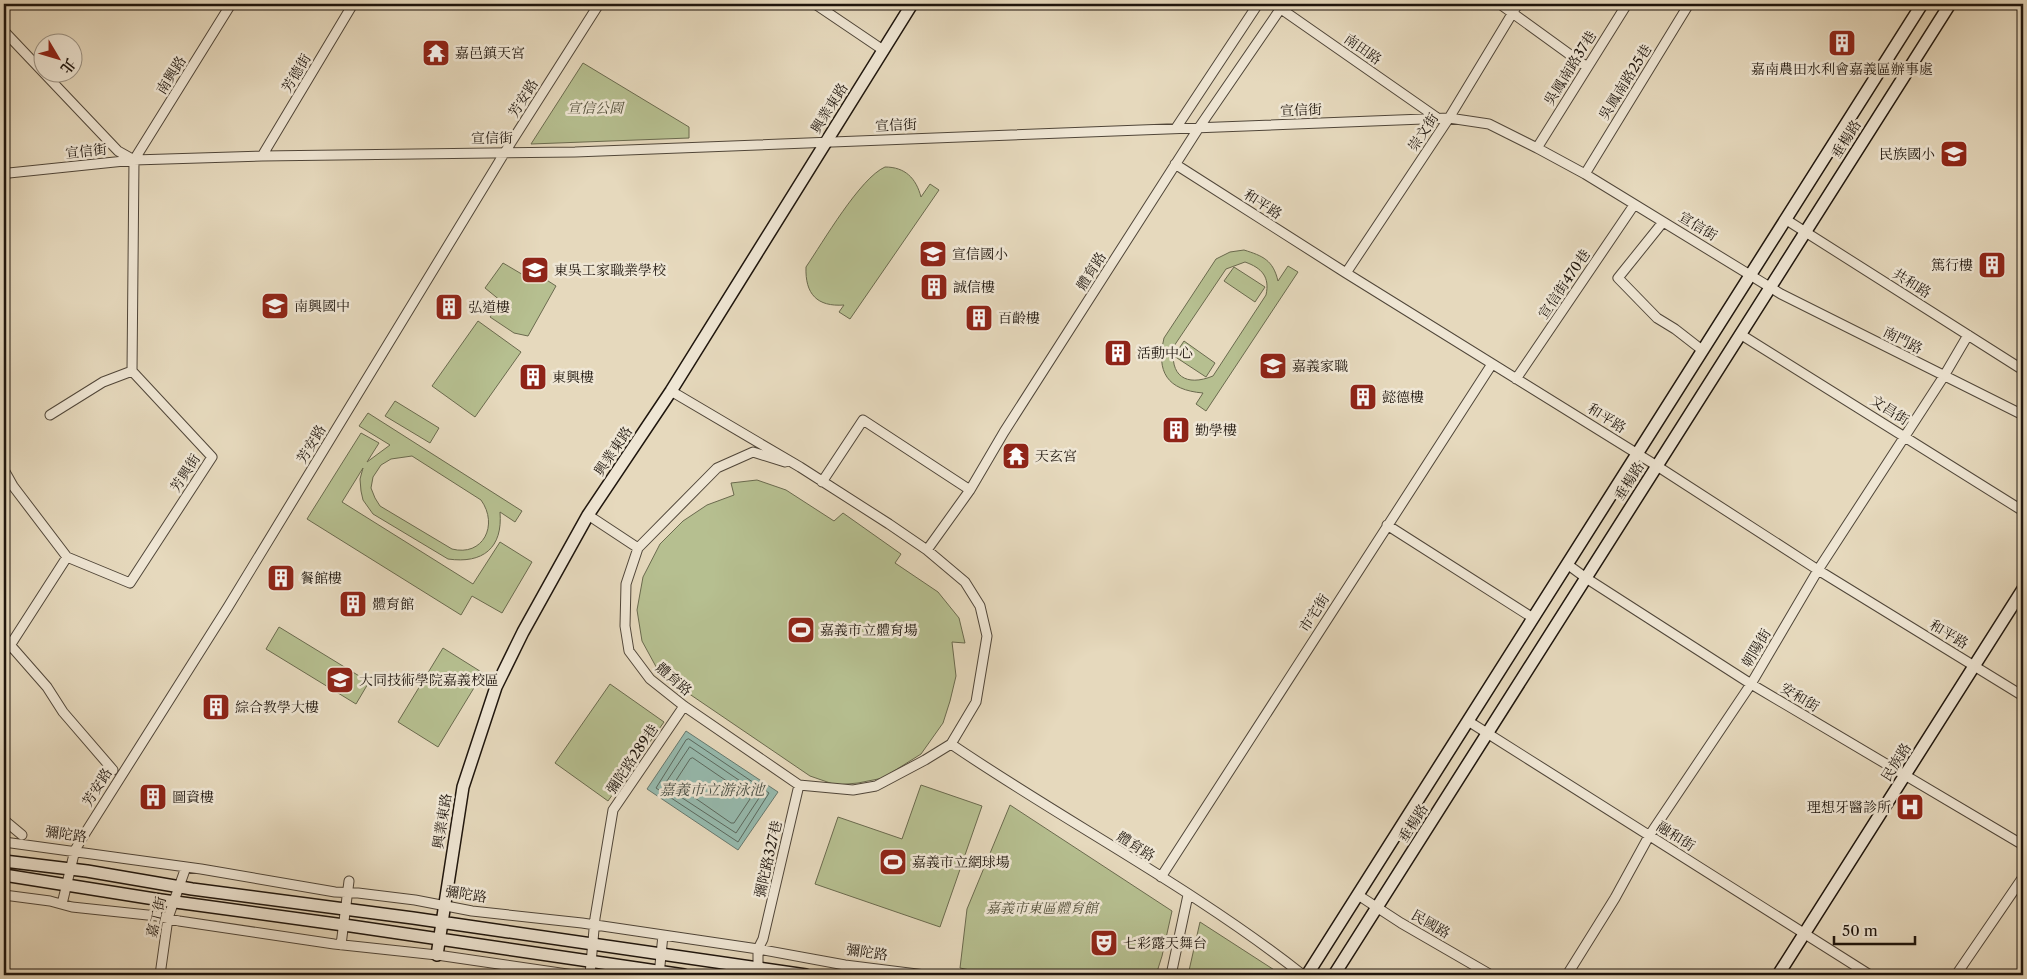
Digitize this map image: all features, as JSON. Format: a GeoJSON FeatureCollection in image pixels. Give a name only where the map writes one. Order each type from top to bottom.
{"type":"FeatureCollection","features":[{"type":"Feature","properties":{"kind":"street","name":"南興路"},"geometry":{"type":"LineString","coordinates":[[134,160],[230,4]]}},
{"type":"Feature","properties":{"kind":"street","name":"芳德街"},"geometry":{"type":"LineString","coordinates":[[262,156],[353,4]]}},
{"type":"Feature","properties":{"kind":"street","name":"芳安路"},"geometry":{"type":"LineString","coordinates":[[62,904],[76,850],[233,599],[505,152],[599,4]]}},
{"type":"Feature","properties":{"kind":"street"},"geometry":{"type":"LineString","coordinates":[[815,4],[883,50]]}},
{"type":"Feature","properties":{"kind":"street","name":"興業東路"},"geometry":{"type":"LineString","coordinates":[[437,955],[463,786],[496,687],[523,632],[588,515],[671,391],[912,4]]}},
{"type":"Feature","properties":{"kind":"street"},"geometry":{"type":"LineString","coordinates":[[1176,128],[1258,4]]}},
{"type":"Feature","properties":{"kind":"street"},"geometry":{"type":"LineString","coordinates":[[1500,4],[1587,67]]}},
{"type":"Feature","properties":{"kind":"street","name":"崇文街"},"geometry":{"type":"LineString","coordinates":[[1346,273],[1449,118],[1518,4]]}},
{"type":"Feature","properties":{"kind":"street","name":"吳鳳南路37巷"},"geometry":{"type":"LineString","coordinates":[[1537,148],[1627,4]]}},
{"type":"Feature","properties":{"kind":"street","name":"吳鳳南路25巷"},"geometry":{"type":"LineString","coordinates":[[1585,174],[1689,4]]}},
{"type":"Feature","properties":{"kind":"street","name":"垂楊路"},"geometry":{"type":"LineString","coordinates":[[1307,975],[1922,4]]}},
{"type":"Feature","properties":{"kind":"street","name":"垂楊路"},"geometry":{"type":"LineString","coordinates":[[1334,975],[1950,4]]}},
{"type":"Feature","properties":{"kind":"street","name":"南田路"},"geometry":{"type":"LineString","coordinates":[[1278,6],[1436,117]]}},
{"type":"Feature","properties":{"kind":"street","name":"體育路"},"geometry":{"type":"LineString","coordinates":[[927,550],[970,490],[1004,432],[1278,6]]}},
{"type":"Feature","properties":{"kind":"street"},"geometry":{"type":"LineString","coordinates":[[4,31],[118,151],[134,160],[132,372],[104,382],[50,415]]}},
{"type":"Feature","properties":{"kind":"street","name":"宣信街"},"geometry":{"type":"LineString","coordinates":[[4,176],[9,173],[134,160],[262,156],[575,152],[1436,117],[1489,124],[1537,148],[1585,174],[1770,288]]}},
{"type":"Feature","properties":{"kind":"street","name":"和平路"},"geometry":{"type":"LineString","coordinates":[[1175,164],[1346,273],[1657,466],[1818,570],[2023,696]]}},
{"type":"Feature","properties":{"kind":"street","name":"宣信街470巷"},"geometry":{"type":"LineString","coordinates":[[1516,379],[1634,204]]}},
{"type":"Feature","properties":{"kind":"street","name":"共和路"},"geometry":{"type":"LineString","coordinates":[[1786,219],[2023,370]]}},
{"type":"Feature","properties":{"kind":"street"},"geometry":{"type":"LineString","coordinates":[[1663,222],[1618,278],[1657,318],[1702,350]]}},
{"type":"Feature","properties":{"kind":"street","name":"南門路"},"geometry":{"type":"LineString","coordinates":[[1770,288],[2023,415]]}},
{"type":"Feature","properties":{"kind":"street","name":"文昌街"},"geometry":{"type":"LineString","coordinates":[[1740,334],[2023,511]]}},
{"type":"Feature","properties":{"kind":"street","name":"朝陽街"},"geometry":{"type":"LineString","coordinates":[[1567,975],[1615,898],[1649,836],[1751,684],[1818,570],[1944,376],[1968,335]]}},
{"type":"Feature","properties":{"kind":"street","name":"市宅街"},"geometry":{"type":"LineString","coordinates":[[1161,877],[1492,364]]}},
{"type":"Feature","properties":{"kind":"street","name":"芳興街"},"geometry":{"type":"LineString","coordinates":[[67,557],[130,582],[212,457],[132,372]]}},
{"type":"Feature","properties":{"kind":"street","name":"體育路"},"geometry":{"type":"LineString","coordinates":[[671,391],[800,467],[927,550],[965,582],[980,606],[987,636],[976,702],[951,744],[876,786],[844,790],[799,785],[684,706],[650,679],[629,651],[625,626],[626,584],[638,548],[717,468],[753,452],[800,467]]}},
{"type":"Feature","properties":{"kind":"street"},"geometry":{"type":"LineString","coordinates":[[822,482],[863,420],[970,490]]}},
{"type":"Feature","properties":{"kind":"street"},"geometry":{"type":"LineString","coordinates":[[4,470],[13,486],[67,557],[7,641],[4,652]]}},
{"type":"Feature","properties":{"kind":"street"},"geometry":{"type":"LineString","coordinates":[[588,515],[638,548]]}},
{"type":"Feature","properties":{"kind":"street"},"geometry":{"type":"LineString","coordinates":[[1387,525],[1533,618]]}},
{"type":"Feature","properties":{"kind":"street","name":"安和街"},"geometry":{"type":"LineString","coordinates":[[1567,564],[1751,684],[1906,774],[2023,845]]}},
{"type":"Feature","properties":{"kind":"street","name":"民族路"},"geometry":{"type":"LineString","coordinates":[[1778,975],[2023,589]]}},
{"type":"Feature","properties":{"kind":"street"},"geometry":{"type":"LineString","coordinates":[[7,641],[47,687],[63,712],[113,770]]}},
{"type":"Feature","properties":{"kind":"street","name":"彌陀路289巷"},"geometry":{"type":"LineString","coordinates":[[590,975],[595,922],[613,810],[684,706]]}},
{"type":"Feature","properties":{"kind":"street","name":"融和街"},"geometry":{"type":"LineString","coordinates":[[1468,721],[1870,975]]}},
{"type":"Feature","properties":{"kind":"street","name":"體育路"},"geometry":{"type":"LineString","coordinates":[[951,744],[1013,786],[1161,877],[1303,975]]}},
{"type":"Feature","properties":{"kind":"street","name":"彌陀路327巷"},"geometry":{"type":"LineString","coordinates":[[758,950],[763,939],[799,785]]}},
{"type":"Feature","properties":{"kind":"street"},"geometry":{"type":"LineString","coordinates":[[4,820],[22,835]]}},
{"type":"Feature","properties":{"kind":"street","name":"彌陀路"},"geometry":{"type":"LineString","coordinates":[[4,842],[76,850],[335,892],[415,900],[472,911],[595,922],[845,965],[925,975]]}},
{"type":"Feature","properties":{"kind":"street"},"geometry":{"type":"LineString","coordinates":[[4,861],[661,955],[758,972],[806,975]]}},
{"type":"Feature","properties":{"kind":"street","name":"嘉工街"},"geometry":{"type":"LineString","coordinates":[[160,975],[168,918],[186,867]]}},
{"type":"Feature","properties":{"kind":"street"},"geometry":{"type":"LineString","coordinates":[[4,876],[67,884],[173,902],[592,961],[659,974],[684,975]]}},
{"type":"Feature","properties":{"kind":"street"},"geometry":{"type":"LineString","coordinates":[[1956,975],[2023,877]]}},
{"type":"Feature","properties":{"kind":"street"},"geometry":{"type":"LineString","coordinates":[[341,945],[349,881]]}},
{"type":"Feature","properties":{"kind":"street"},"geometry":{"type":"LineString","coordinates":[[4,895],[341,945],[437,955],[574,975]]}},
{"type":"Feature","properties":{"kind":"street"},"geometry":{"type":"LineString","coordinates":[[1171,975],[1188,895]]}},
{"type":"Feature","properties":{"kind":"street","name":"民國路"},"geometry":{"type":"LineString","coordinates":[[1358,895],[1491,975]]}},
{"type":"Feature","properties":{"kind":"street"},"geometry":{"type":"LineString","coordinates":[[659,974],[663,935]]}},
{"type":"Feature","properties":{"kind":"street"},"geometry":{"type":"LineString","coordinates":[[758,950],[758,972]]}},
{"type":"Feature","properties":{"kind":"green space","name":"宣信公園"},"geometry":{"type":"Polygon","coordinates":[[[583,63],[689,127],[689,138],[531,144],[583,63]]]}},
{"type":"Feature","properties":{"kind":"green space"},"geometry":{"type":"Polygon","coordinates":[[[885,167],[904,171],[909,175],[916,184],[921,197],[930,184],[939,190],[850,319],[839,312],[844,305],[827,304],[814,297],[808,285],[806,267],[832,227],[864,184],[875,173],[885,167]]]}},
{"type":"Feature","properties":{"kind":"green space"},"geometry":{"type":"Polygon","coordinates":[[[1244,250],[1262,257],[1273,268],[1278,281],[1288,266],[1298,272],[1206,411],[1196,404],[1203,393],[1181,388],[1167,377],[1163,370],[1162,350],[1164,338],[1216,259],[1230,252],[1244,250]],[[1245,262],[1226,269],[1174,346],[1174,365],[1177,372],[1187,379],[1195,380],[1213,376],[1266,295],[1266,278],[1260,270],[1245,262]]]}},
{"type":"Feature","properties":{"kind":"green space"},"geometry":{"type":"Polygon","coordinates":[[[503,263],[525,276],[531,270],[556,286],[528,336],[514,333],[490,317],[501,301],[485,288],[503,263]]]}},
{"type":"Feature","properties":{"kind":"green space"},"geometry":{"type":"Polygon","coordinates":[[[1234,267],[1265,287],[1255,302],[1224,281],[1234,267]]]}},
{"type":"Feature","properties":{"kind":"green space"},"geometry":{"type":"Polygon","coordinates":[[[478,321],[521,352],[475,417],[432,386],[478,321]]]}},
{"type":"Feature","properties":{"kind":"green space"},"geometry":{"type":"Polygon","coordinates":[[[1184,341],[1215,363],[1206,377],[1174,356],[1184,341]]]}},
{"type":"Feature","properties":{"kind":"green space"},"geometry":{"type":"Polygon","coordinates":[[[395,401],[439,428],[430,443],[385,416],[395,401]]]}},
{"type":"Feature","properties":{"kind":"green space"},"geometry":{"type":"Polygon","coordinates":[[[368,413],[522,511],[515,522],[500,512],[500,525],[494,544],[481,556],[460,560],[448,559],[373,514],[363,500],[361,491],[360,479],[363,468],[342,502],[473,584],[500,542],[532,562],[502,613],[472,596],[461,615],[307,519],[361,433],[379,443],[367,462],[390,445],[359,426],[368,413]],[[412,456],[391,459],[381,465],[373,477],[371,488],[380,506],[452,549],[463,550],[472,548],[480,544],[485,537],[488,529],[488,519],[481,500],[412,456]]]}},
{"type":"Feature","properties":{"kind":"green space","name":"嘉義市立體育場"},"geometry":{"type":"Polygon","coordinates":[[[757,480],[786,490],[834,521],[843,513],[901,554],[895,563],[938,592],[959,618],[965,643],[952,642],[956,676],[943,723],[921,754],[883,778],[836,785],[810,776],[660,674],[642,641],[637,610],[643,577],[660,544],[683,521],[707,505],[734,495],[731,483],[757,480]]]}},
{"type":"Feature","properties":{"kind":"green space"},"geometry":{"type":"Polygon","coordinates":[[[279,627],[369,682],[356,704],[266,649],[279,627]]]}},
{"type":"Feature","properties":{"kind":"green space"},"geometry":{"type":"Polygon","coordinates":[[[443,648],[483,673],[438,747],[398,722],[443,648]]]}},
{"type":"Feature","properties":{"kind":"green space"},"geometry":{"type":"Polygon","coordinates":[[[610,684],[664,722],[608,801],[555,763],[610,684]]]}},
{"type":"Feature","properties":{"kind":"green space","name":"嘉義市立網球場"},"geometry":{"type":"Polygon","coordinates":[[[921,785],[982,806],[940,927],[815,884],[838,817],[902,839],[921,785]]]}},
{"type":"Feature","properties":{"kind":"green space","name":"嘉義市東區體育館"},"geometry":{"type":"Polygon","coordinates":[[[1010,805],[1172,911],[1156,975],[995,975],[960,968],[967,909],[1010,805]]]}},
{"type":"Feature","properties":{"kind":"green space"},"geometry":{"type":"Polygon","coordinates":[[[1200,922],[1282,975],[1188,975],[1200,922]]]}},
{"type":"Feature","properties":{"kind":"water","name":"嘉義市立游泳池"},"geometry":{"type":"Polygon","coordinates":[[[686,731],[778,792],[738,850],[647,789],[686,731]]]}},
{"type":"Feature","properties":{"kind":"place","name":"嘉南農田水利會嘉義區辦事處"},"geometry":{"type":"Point","coordinates":[1842,43]}},
{"type":"Feature","properties":{"kind":"place","name":"嘉邑鎮天宮"},"geometry":{"type":"Point","coordinates":[436,53]}},
{"type":"Feature","properties":{"kind":"place","name":"民族國小"},"geometry":{"type":"Point","coordinates":[1954,154]}},
{"type":"Feature","properties":{"kind":"place","name":"宣信國小"},"geometry":{"type":"Point","coordinates":[933,254]}},
{"type":"Feature","properties":{"kind":"place","name":"篤行樓"},"geometry":{"type":"Point","coordinates":[1992,265]}},
{"type":"Feature","properties":{"kind":"place","name":"東吳工家職業學校"},"geometry":{"type":"Point","coordinates":[535,270]}},
{"type":"Feature","properties":{"kind":"place","name":"誠信樓"},"geometry":{"type":"Point","coordinates":[934,287]}},
{"type":"Feature","properties":{"kind":"place","name":"南興國中"},"geometry":{"type":"Point","coordinates":[275,306]}},
{"type":"Feature","properties":{"kind":"place","name":"弘道樓"},"geometry":{"type":"Point","coordinates":[449,307]}},
{"type":"Feature","properties":{"kind":"place","name":"百齡樓"},"geometry":{"type":"Point","coordinates":[979,318]}},
{"type":"Feature","properties":{"kind":"place","name":"活動中心"},"geometry":{"type":"Point","coordinates":[1118,353]}},
{"type":"Feature","properties":{"kind":"place","name":"嘉義家職"},"geometry":{"type":"Point","coordinates":[1273,366]}},
{"type":"Feature","properties":{"kind":"place","name":"東興樓"},"geometry":{"type":"Point","coordinates":[533,377]}},
{"type":"Feature","properties":{"kind":"place","name":"懿德樓"},"geometry":{"type":"Point","coordinates":[1363,397]}},
{"type":"Feature","properties":{"kind":"place","name":"勤學樓"},"geometry":{"type":"Point","coordinates":[1176,430]}},
{"type":"Feature","properties":{"kind":"place","name":"天玄宮"},"geometry":{"type":"Point","coordinates":[1016,456]}},
{"type":"Feature","properties":{"kind":"place","name":"餐館樓"},"geometry":{"type":"Point","coordinates":[281,578]}},
{"type":"Feature","properties":{"kind":"place","name":"體育館"},"geometry":{"type":"Point","coordinates":[353,604]}},
{"type":"Feature","properties":{"kind":"place","name":"嘉義市立體育場"},"geometry":{"type":"Point","coordinates":[801,630]}},
{"type":"Feature","properties":{"kind":"place","name":"大同技術學院嘉義校區"},"geometry":{"type":"Point","coordinates":[340,680]}},
{"type":"Feature","properties":{"kind":"place","name":"綜合教學大樓"},"geometry":{"type":"Point","coordinates":[216,707]}},
{"type":"Feature","properties":{"kind":"place","name":"圖資樓"},"geometry":{"type":"Point","coordinates":[153,797]}},
{"type":"Feature","properties":{"kind":"place","name":"理想牙醫診所"},"geometry":{"type":"Point","coordinates":[1910,807]}},
{"type":"Feature","properties":{"kind":"place","name":"嘉義市立網球場"},"geometry":{"type":"Point","coordinates":[893,862]}},
{"type":"Feature","properties":{"kind":"place","name":"七彩露天舞台"},"geometry":{"type":"Point","coordinates":[1104,943]}}]}
